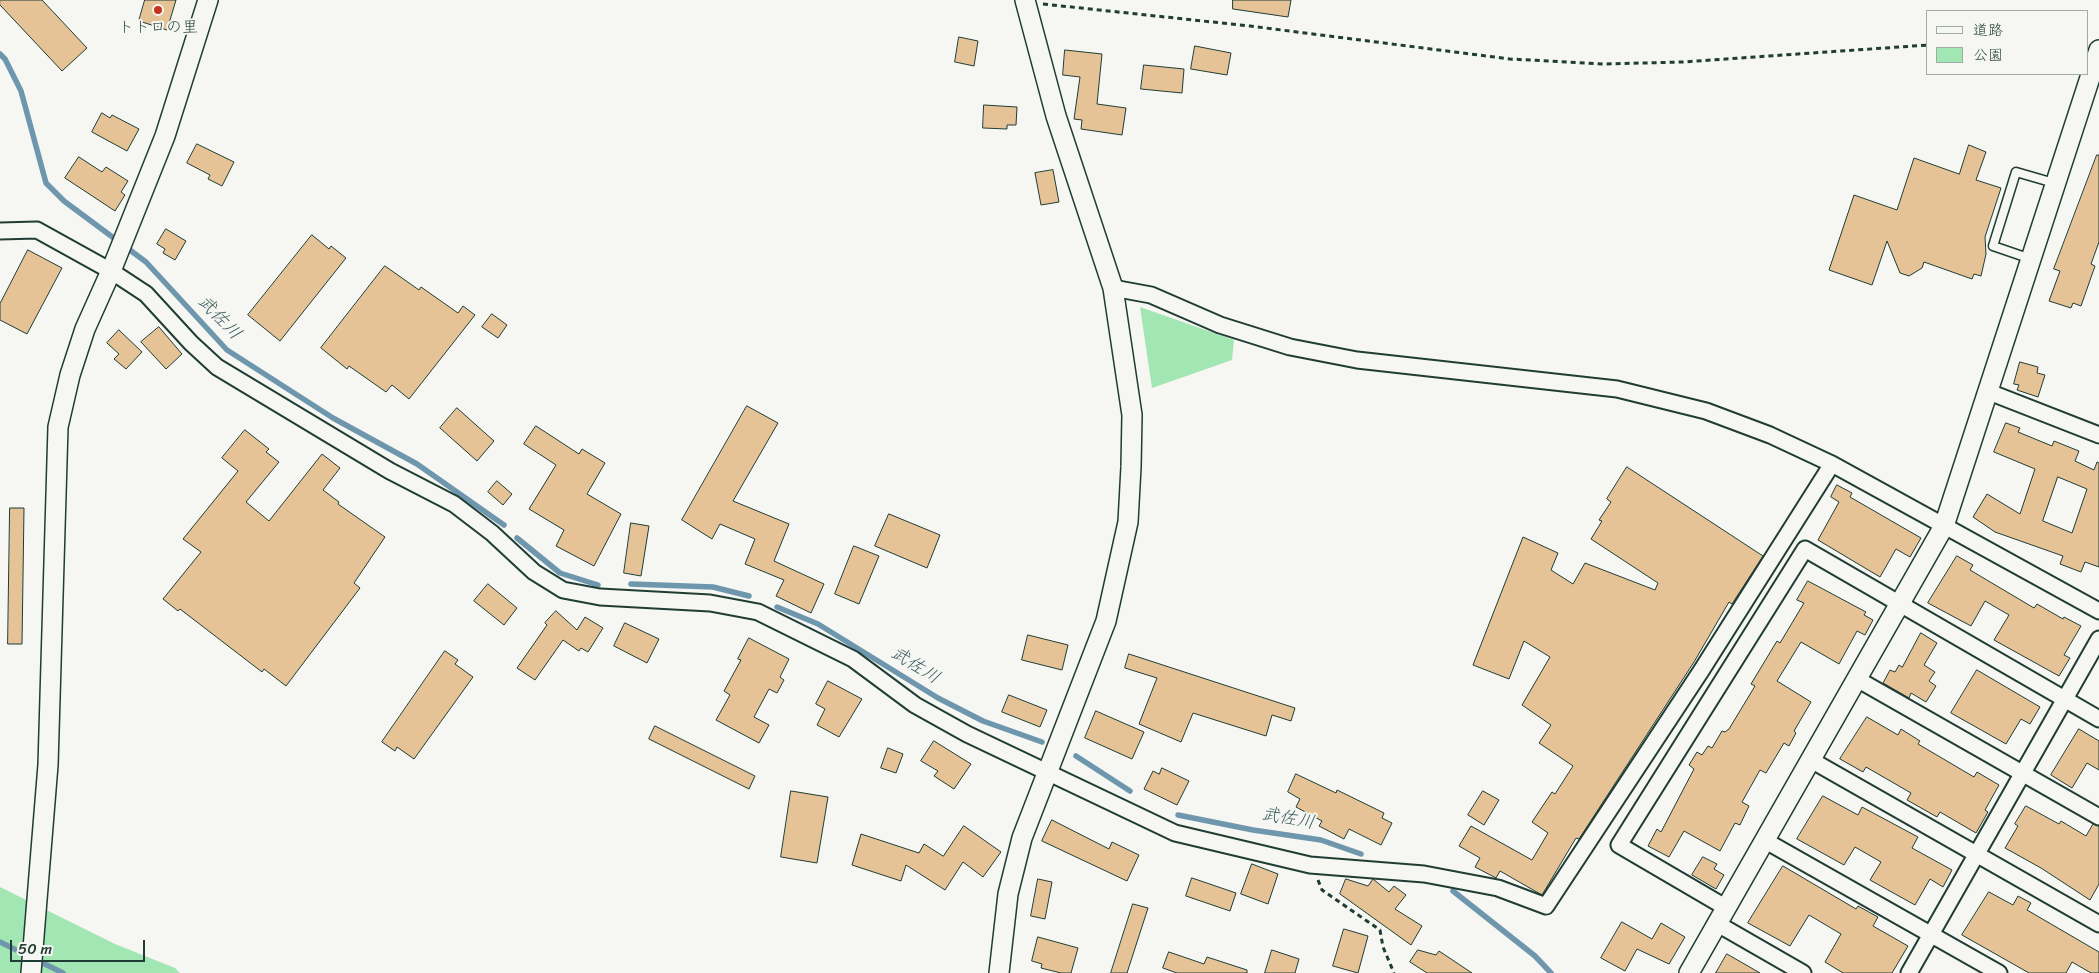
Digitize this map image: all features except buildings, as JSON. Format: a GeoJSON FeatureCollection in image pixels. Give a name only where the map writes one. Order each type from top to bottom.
{"type":"FeatureCollection","features":[{"type":"Feature","properties":{"kind":"street"},"geometry":{"type":"LineString","coordinates":[[31,973],[48,765],[58,427],[70,375],[85,329],[114,265],[164,136],[208,0]]}},
{"type":"Feature","properties":{"kind":"street"},"geometry":{"type":"LineString","coordinates":[[999,973],[1008,894],[1022,838],[1106,621],[1128,522],[1132,415],[1113,288],[1056,116],[1025,2]]}},
{"type":"Feature","properties":{"kind":"street"},"geometry":{"type":"LineString","coordinates":[[1689,973],[1944,526],[2099,50]]}},
{"type":"Feature","properties":{"kind":"street"},"geometry":{"type":"LineString","coordinates":[[0,231],[37,230],[114,265],[146,294],[191,343],[217,367],[390,471],[454,504],[492,533],[534,572],[563,590],[600,597],[710,603],[758,612],[853,660],[915,705],[967,734],[1175,833],[1310,865],[1424,874],[1498,888],[1546,906],[1701,671],[1832,464]]}},
{"type":"Feature","properties":{"kind":"street"},"geometry":{"type":"LineString","coordinates":[[1113,288],[1151,295],[1220,325],[1282,344],[1348,358],[1617,389],[1665,399],[1706,411],[1770,435],[1832,464],[2099,611]]}},
{"type":"Feature","properties":{"kind":"street"},"geometry":{"type":"LineString","coordinates":[[1988,392],[2099,435]]}},
{"type":"Feature","properties":{"kind":"street"},"geometry":{"type":"LineString","coordinates":[[1803,973],[1619,845],[1805,549],[2099,719]]}},
{"type":"Feature","properties":{"kind":"street"},"geometry":{"type":"LineString","coordinates":[[1909,973],[2099,640]]}},
{"type":"Feature","properties":{"kind":"street"},"geometry":{"type":"LineString","coordinates":[[1857,679],[2099,817]]}},
{"type":"Feature","properties":{"kind":"street"},"geometry":{"type":"LineString","coordinates":[[1811,760],[2099,924]]}},
{"type":"Feature","properties":{"kind":"street"},"geometry":{"type":"LineString","coordinates":[[1764,840],[1999,973]]}},
{"type":"Feature","properties":{"kind":"lane"},"geometry":{"type":"LineString","coordinates":[[2031,259],[1993,246],[2016,172],[2055,184]]}},
{"type":"Feature","properties":{"kind":"path"},"geometry":{"type":"LineString","coordinates":[[1025,2],[1061,4],[1510,59],[1603,64],[1683,62],[1926,45]]}},
{"type":"Feature","properties":{"kind":"path"},"geometry":{"type":"LineString","coordinates":[[1310,865],[1322,890],[1380,930],[1383,947],[1394,973]]}},
{"type":"Feature","properties":{"kind":"green space"},"geometry":{"type":"Polygon","coordinates":[[[1140,307],[1234,340],[1232,360],[1152,388],[1140,307]]]}},
{"type":"Feature","properties":{"kind":"green space"},"geometry":{"type":"Polygon","coordinates":[[[0,887],[115,944],[175,968],[180,973],[0,973],[0,887]]]}},
{"type":"Feature","properties":{"kind":"waterway","name":"武佐川"},"geometry":{"type":"LineString","coordinates":[[0,54],[5,59],[21,91],[46,183],[64,201],[146,262],[227,350],[333,418],[417,464],[504,525]]}},
{"type":"Feature","properties":{"kind":"waterway","name":"武佐川"},"geometry":{"type":"LineString","coordinates":[[517,538],[560,573],[598,585]]}},
{"type":"Feature","properties":{"kind":"waterway","name":"武佐川"},"geometry":{"type":"LineString","coordinates":[[631,584],[713,587],[749,596]]}},
{"type":"Feature","properties":{"kind":"waterway","name":"武佐川"},"geometry":{"type":"LineString","coordinates":[[777,607],[818,624],[938,698],[983,721],[1042,742]]}},
{"type":"Feature","properties":{"kind":"waterway","name":"武佐川"},"geometry":{"type":"LineString","coordinates":[[1076,756],[1130,791]]}},
{"type":"Feature","properties":{"kind":"waterway","name":"武佐川"},"geometry":{"type":"LineString","coordinates":[[1178,815],[1253,830],[1321,840],[1361,854]]}},
{"type":"Feature","properties":{"kind":"waterway","name":"武佐川"},"geometry":{"type":"LineString","coordinates":[[1453,891],[1535,956],[1551,973]]}},
{"type":"Feature","properties":{"kind":"waterway"},"geometry":{"type":"LineString","coordinates":[[0,942],[63,973]]}},
{"type":"Feature","properties":{"kind":"place","name":"トトロの里"},"geometry":{"type":"Point","coordinates":[158,10]}}]}
